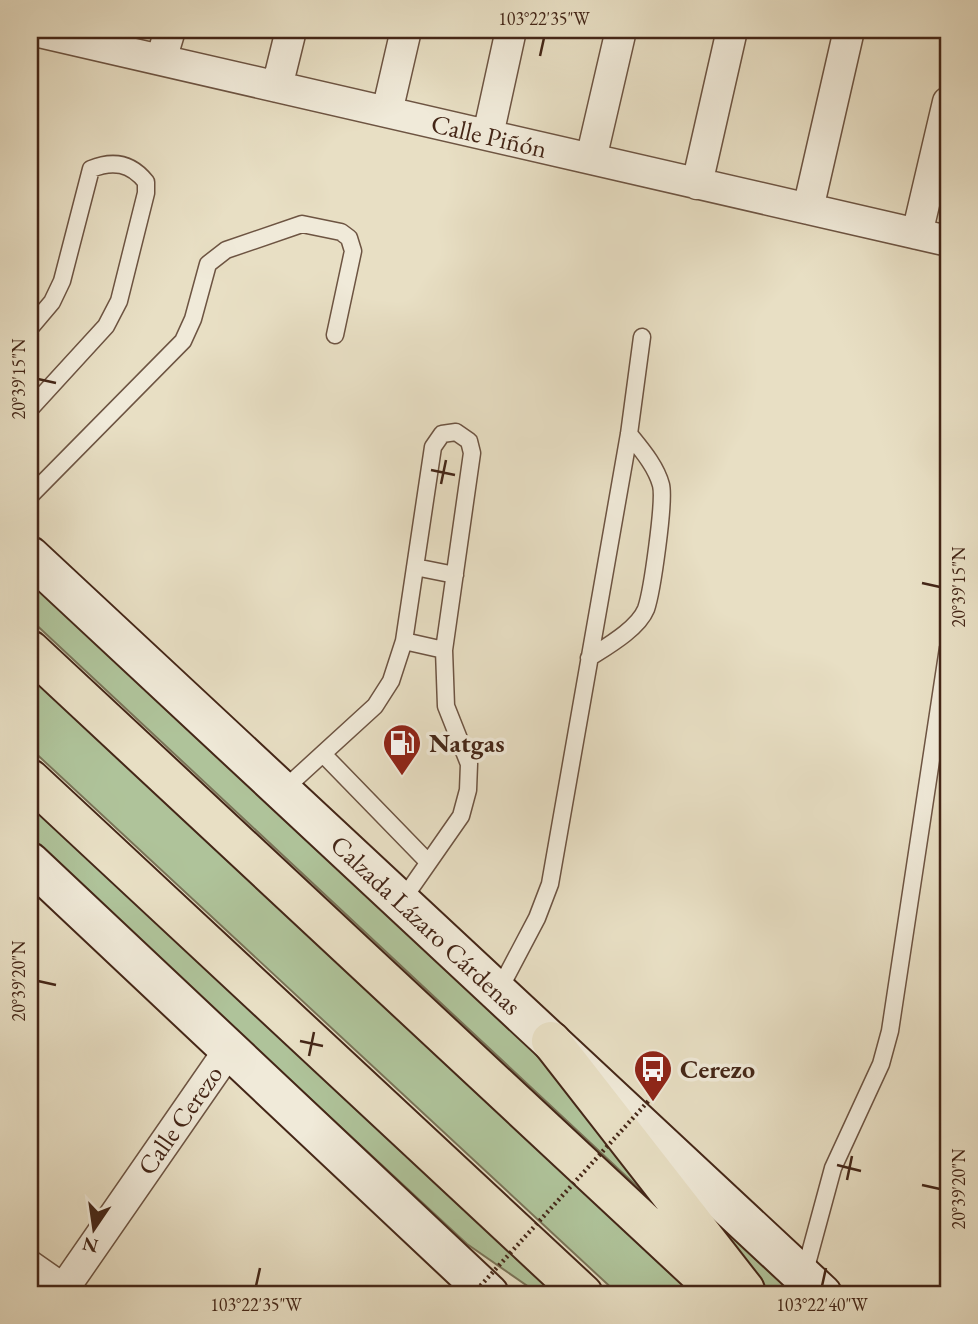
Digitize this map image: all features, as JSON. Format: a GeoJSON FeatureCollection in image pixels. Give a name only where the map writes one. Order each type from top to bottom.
{"type":"FeatureCollection","features":[{"type":"Feature","properties":{"kind":"highway"},"geometry":{"type":"LineString","coordinates":[[30,650],[722,1294]]}},
{"type":"Feature","properties":{"kind":"highway"},"geometry":{"type":"LineString","coordinates":[[30,779],[583,1294]]}},
{"type":"Feature","properties":{"kind":"highway"},"geometry":{"type":"LineString","coordinates":[[551,1041],[748,1294]]}},
{"type":"Feature","properties":{"kind":"main road","name":"Calzada Lázaro Cárdenas"},"geometry":{"type":"LineString","coordinates":[[30,556],[813,1286]]}},
{"type":"Feature","properties":{"kind":"main road"},"geometry":{"type":"LineString","coordinates":[[30,862],[489,1294]]}},
{"type":"Feature","properties":{"kind":"street","name":"Calle Piñón"},"geometry":{"type":"LineString","coordinates":[[30,30],[948,241]]}},
{"type":"Feature","properties":{"kind":"street"},"geometry":{"type":"LineString","coordinates":[[161,60],[170,30]]}},
{"type":"Feature","properties":{"kind":"street"},"geometry":{"type":"LineString","coordinates":[[277,87],[291,30]]}},
{"type":"Feature","properties":{"kind":"street"},"geometry":{"type":"LineString","coordinates":[[387,112],[406,30]]}},
{"type":"Feature","properties":{"kind":"street"},"geometry":{"type":"LineString","coordinates":[[488,135],[511,30]]}},
{"type":"Feature","properties":{"kind":"street"},"geometry":{"type":"LineString","coordinates":[[591,159],[621,30]]}},
{"type":"Feature","properties":{"kind":"street"},"geometry":{"type":"LineString","coordinates":[[697,184],[732,30]]}},
{"type":"Feature","properties":{"kind":"street"},"geometry":{"type":"LineString","coordinates":[[808,209],[849,30]]}},
{"type":"Feature","properties":{"kind":"street"},"geometry":{"type":"LineString","coordinates":[[917,234],[948,103]]}},
{"type":"Feature","properties":{"kind":"street","name":"Calle Cerezo"},"geometry":{"type":"LineString","coordinates":[[64,1293],[229,1049]]}},
{"type":"Feature","properties":{"kind":"street"},"geometry":{"type":"LineString","coordinates":[[30,1266],[64,1293]]}},
{"type":"Feature","properties":{"kind":"lane"},"geometry":{"type":"LineString","coordinates":[[30,328],[52,302],[62,281],[91,169],[105,163],[131,167],[146,181],[146,193],[119,301],[106,326],[30,409]]}},
{"type":"Feature","properties":{"kind":"lane"},"geometry":{"type":"LineString","coordinates":[[30,496],[183,341],[193,319],[208,264],[226,250],[302,224],[341,232],[349,238],[353,251],[335,335]]}},
{"type":"Feature","properties":{"kind":"lane"},"geometry":{"type":"LineString","coordinates":[[498,992],[537,918],[550,884],[629,434],[642,337]]}},
{"type":"Feature","properties":{"kind":"lane"},"geometry":{"type":"LineString","coordinates":[[282,791],[375,706],[391,681],[404,641],[433,447],[442,434],[456,432],[469,441],[472,453],[444,650],[446,706],[469,764],[468,790],[461,816],[401,902]]}},
{"type":"Feature","properties":{"kind":"lane"},"geometry":{"type":"LineString","coordinates":[[589,658],[621,638],[645,611],[657,548],[661,486],[650,462],[629,434]]}},
{"type":"Feature","properties":{"kind":"lane"},"geometry":{"type":"LineString","coordinates":[[415,567],[455,575]]}},
{"type":"Feature","properties":{"kind":"lane"},"geometry":{"type":"LineString","coordinates":[[404,641],[444,650]]}},
{"type":"Feature","properties":{"kind":"lane"},"geometry":{"type":"LineString","coordinates":[[813,1286],[833,1168],[881,1064],[890,1031],[948,648]]}},
{"type":"Feature","properties":{"kind":"lane"},"geometry":{"type":"LineString","coordinates":[[323,754],[428,862]]}},
{"type":"Feature","properties":{"kind":"path"},"geometry":{"type":"LineString","coordinates":[[473,1294],[653,1096]]}},
{"type":"Feature","properties":{"kind":"green space"},"geometry":{"type":"Polygon","coordinates":[[[30,570],[545,1051],[674,1221],[30,619],[30,570]]]}},
{"type":"Feature","properties":{"kind":"green space"},"geometry":{"type":"Polygon","coordinates":[[[30,675],[693,1294],[618,1294],[30,748],[30,675]]]}},
{"type":"Feature","properties":{"kind":"green space"},"geometry":{"type":"Polygon","coordinates":[[[30,790],[570,1294],[539,1294],[467,1244],[30,839],[30,790]]]}},
{"type":"Feature","properties":{"kind":"green space"},"geometry":{"type":"Polygon","coordinates":[[[657,1158],[804,1294],[764,1294],[657,1158]]]}},
{"type":"Feature","properties":{"kind":"place","name":"Natgas"},"geometry":{"type":"Point","coordinates":[402,777]}},
{"type":"Feature","properties":{"kind":"place","name":"Cerezo"},"geometry":{"type":"Point","coordinates":[653,1103]}}]}
